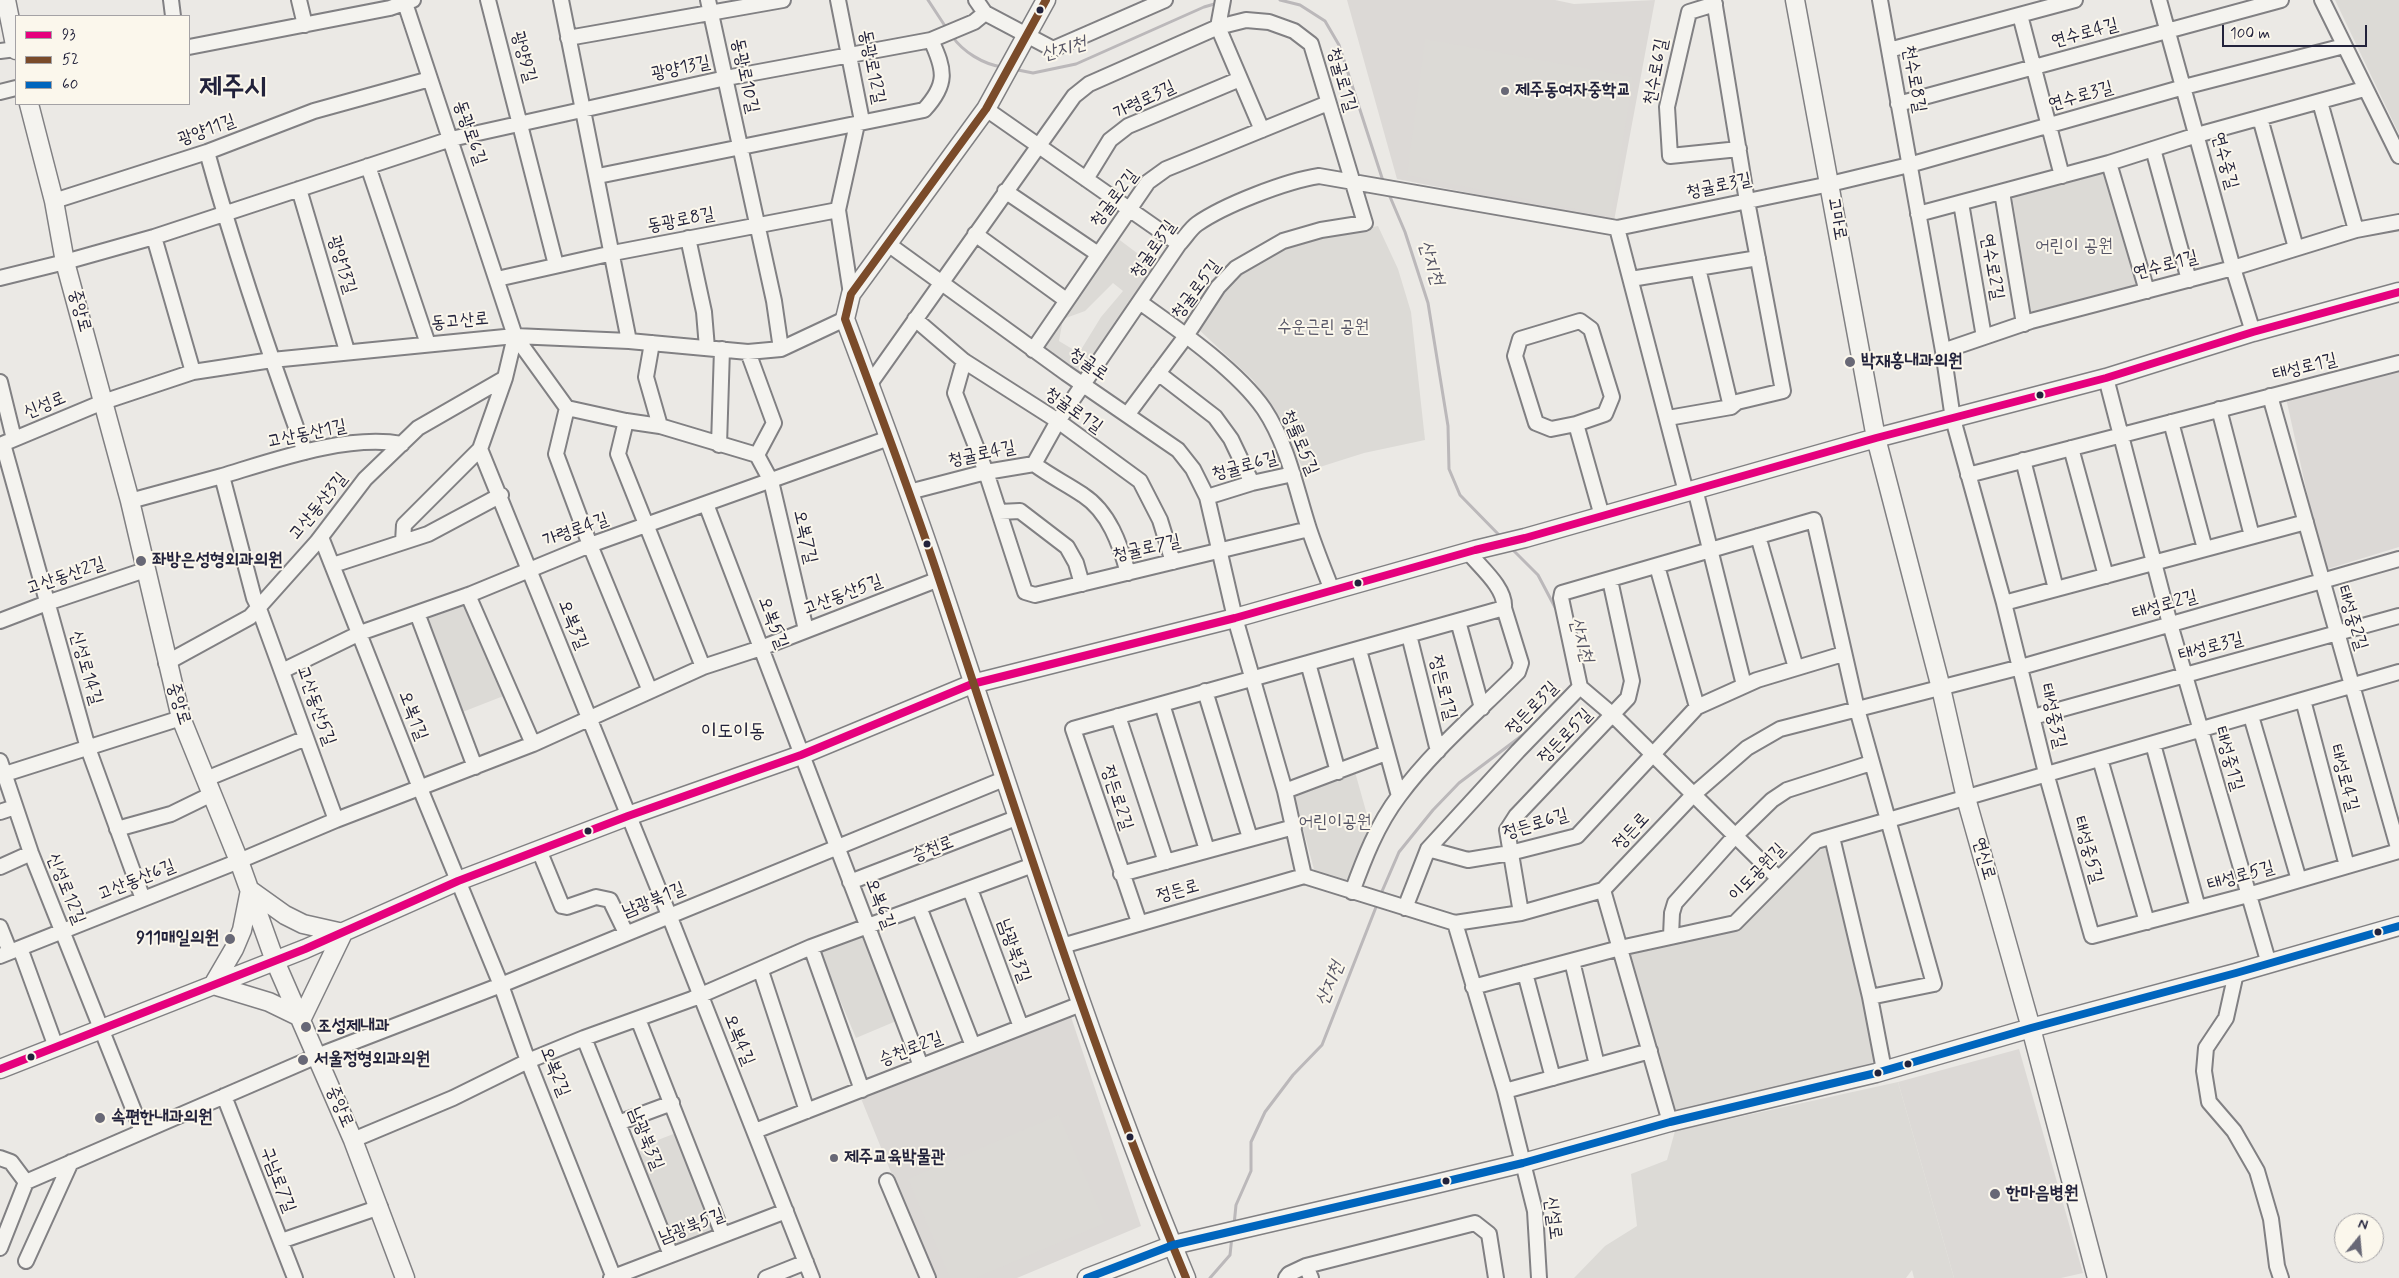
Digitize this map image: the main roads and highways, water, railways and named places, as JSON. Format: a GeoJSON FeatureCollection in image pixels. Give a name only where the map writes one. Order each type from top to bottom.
{"type":"FeatureCollection","features":[{"type":"Feature","properties":{"kind":"main road"},"geometry":{"type":"LineString","coordinates":[[6,0],[15,44]]}},
{"type":"Feature","properties":{"kind":"main road"},"geometry":{"type":"LineString","coordinates":[[1046,0],[1028,37],[986,109],[851,294],[845,319],[939,579],[1016,818],[1081,1004],[1184,1273]]}},
{"type":"Feature","properties":{"kind":"main road","name":"고마로"},"geometry":{"type":"LineString","coordinates":[[1795,0],[1876,438]]}},
{"type":"Feature","properties":{"kind":"main road","name":"중앙로"},"geometry":{"type":"LineString","coordinates":[[29,105],[54,201],[65,262],[130,501],[166,663],[181,718],[239,861],[275,961],[302,1018],[380,1206],[405,1278]]}},
{"type":"Feature","properties":{"kind":"main road"},"geometry":{"type":"LineString","coordinates":[[0,1069],[275,961],[458,881],[628,816],[801,755],[972,684],[1235,618],[1876,438],[2106,378],[2253,332],[2399,292]]}},
{"type":"Feature","properties":{"kind":"main road","name":"연신로"},"geometry":{"type":"LineString","coordinates":[[1876,438],[1941,688],[1966,798],[2031,1028],[2097,1278]]}},
{"type":"Feature","properties":{"kind":"main road"},"geometry":{"type":"LineString","coordinates":[[213,985],[234,949],[242,930],[250,890],[284,915],[303,924],[343,932]]}},
{"type":"Feature","properties":{"kind":"main road"},"geometry":{"type":"LineString","coordinates":[[1087,1278],[1173,1245],[1523,1163],[1670,1122],[1884,1070],[2269,964],[2399,926]]}},
{"type":"Feature","properties":{"kind":"main road"},"geometry":{"type":"LineString","coordinates":[[213,985],[269,1002],[302,1018],[343,932]]}},
{"type":"Feature","properties":{"kind":"waterway","name":"산지천"},"geometry":{"type":"LineString","coordinates":[[928,0],[947,29]]}},
{"type":"Feature","properties":{"kind":"waterway","name":"산지천"},"geometry":{"type":"LineString","coordinates":[[1280,0],[1300,5],[1325,21],[1339,45],[1384,184]]}},
{"type":"Feature","properties":{"kind":"waterway","name":"산지천"},"geometry":{"type":"LineString","coordinates":[[1013,69],[1033,73],[1076,64],[1204,7],[1218,3]]}},
{"type":"Feature","properties":{"kind":"waterway","name":"산지천"},"geometry":{"type":"LineString","coordinates":[[952,36],[974,56],[1002,67]]}},
{"type":"Feature","properties":{"kind":"waterway","name":"산지천"},"geometry":{"type":"LineString","coordinates":[[1388,192],[1405,232],[1428,303],[1448,426],[1449,469],[1460,495],[1502,538]]}},
{"type":"Feature","properties":{"kind":"waterway","name":"산지천"},"geometry":{"type":"LineString","coordinates":[[1511,548],[1538,575],[1558,613]]}},
{"type":"Feature","properties":{"kind":"waterway","name":"산지천"},"geometry":{"type":"LineString","coordinates":[[1380,896],[1399,852],[1433,810],[1459,783],[1528,731]]}},
{"type":"Feature","properties":{"kind":"waterway","name":"산지천"},"geometry":{"type":"LineString","coordinates":[[1234,1225],[1236,1205],[1251,1171],[1251,1142],[1265,1112],[1293,1075],[1322,1045],[1378,902]]}},
{"type":"Feature","properties":{"kind":"waterway","name":"산지천"},"geometry":{"type":"LineString","coordinates":[[1210,1278],[1230,1255],[1232,1236]]}},
{"type":"Feature","properties":{"kind":"place","name":"제주동여자중학교"},"geometry":{"type":"Point","coordinates":[1505,91]}},
{"type":"Feature","properties":{"kind":"place","name":"박재홍내과의원"},"geometry":{"type":"Point","coordinates":[1850,362]}},
{"type":"Feature","properties":{"kind":"place","name":"좌방은성형외과의원"},"geometry":{"type":"Point","coordinates":[141,561]}},
{"type":"Feature","properties":{"kind":"place","name":"911매일의원"},"geometry":{"type":"Point","coordinates":[230,939]}},
{"type":"Feature","properties":{"kind":"place","name":"조성제내과"},"geometry":{"type":"Point","coordinates":[306,1027]}},
{"type":"Feature","properties":{"kind":"place","name":"서울정형외과의원"},"geometry":{"type":"Point","coordinates":[303,1060]}},
{"type":"Feature","properties":{"kind":"place","name":"속편한내과의원"},"geometry":{"type":"Point","coordinates":[100,1118]}},
{"type":"Feature","properties":{"kind":"place","name":"제주교육박물관"},"geometry":{"type":"Point","coordinates":[834,1158]}},
{"type":"Feature","properties":{"kind":"place","name":"한마음병원"},"geometry":{"type":"Point","coordinates":[1995,1194]}},
{"type":"Feature","properties":{"kind":"district","name":"제주시"},"geometry":{"type":"Point","coordinates":[233,89]}},
{"type":"Feature","properties":{"kind":"district","name":"이도이동"},"geometry":{"type":"Point","coordinates":[733,733]}},
{"type":"Feature","properties":{"kind":"park label","name":"어린이 공원"},"geometry":{"type":"Point","coordinates":[2074,247]}},
{"type":"Feature","properties":{"kind":"park label","name":"수운근린 공원"},"geometry":{"type":"Point","coordinates":[1323,328]}},
{"type":"Feature","properties":{"kind":"park label","name":"어린이공원"},"geometry":{"type":"Point","coordinates":[1335,823]}}]}
